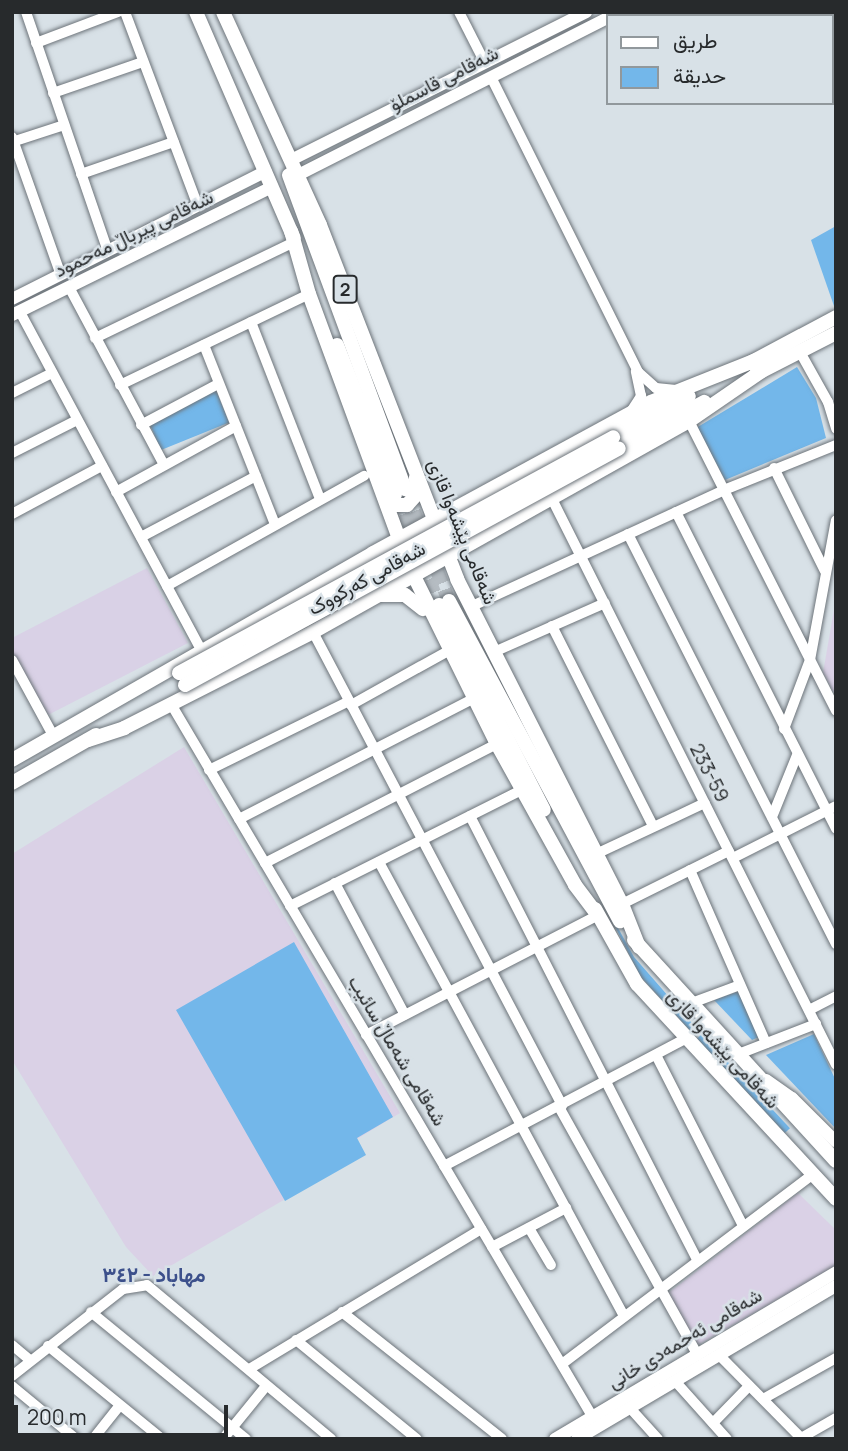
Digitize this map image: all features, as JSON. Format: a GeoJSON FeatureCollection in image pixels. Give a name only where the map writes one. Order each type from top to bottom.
{"type":"FeatureCollection","features":[{"type":"Feature","properties":{"kind":"highway","name":"شەقامی پێشەوا قازی"},"geometry":{"type":"LineString","coordinates":[[196,12],[266,171],[394,492]]}},
{"type":"Feature","properties":{"kind":"highway","name":"شەقامی پێشەوا قازی"},"geometry":{"type":"LineString","coordinates":[[224,12],[271,121],[298,175],[412,460],[428,502],[428,536],[445,555],[622,904],[639,947]]}},
{"type":"Feature","properties":{"kind":"highway","name":"شەقامی پێشەوا قازی"},"geometry":{"type":"LineString","coordinates":[[271,121],[394,492],[391,519],[414,571],[422,600],[575,885],[598,915]]}},
{"type":"Feature","properties":{"kind":"highway","name":"شەقامی پێشەوا قازی"},"geometry":{"type":"LineString","coordinates":[[291,237],[369,474],[394,492]]}},
{"type":"Feature","properties":{"kind":"highway","name":"شەقامی کەرکووک"},"geometry":{"type":"LineString","coordinates":[[12,783],[88,740],[182,679],[759,366],[836,317]]}},
{"type":"Feature","properties":{"kind":"highway","name":"شەقامی کەرکووک"},"geometry":{"type":"LineString","coordinates":[[12,760],[373,553],[402,540],[428,536],[457,508],[476,496],[624,417],[692,387],[800,352],[836,333]]}},
{"type":"Feature","properties":{"kind":"highway","name":"شەقامی کەرکووک"},"geometry":{"type":"LineString","coordinates":[[88,740],[171,704],[313,632],[414,571],[463,548],[689,421],[759,366]]}},
{"type":"Feature","properties":{"kind":"highway"},"geometry":{"type":"LineString","coordinates":[[369,474],[388,501],[404,506],[418,491],[412,460]]}},
{"type":"Feature","properties":{"kind":"highway"},"geometry":{"type":"LineString","coordinates":[[412,460],[439,501],[452,504],[476,496]]}},
{"type":"Feature","properties":{"kind":"highway"},"geometry":{"type":"LineString","coordinates":[[497,486],[478,499],[473,512],[481,526],[500,527]]}},
{"type":"Feature","properties":{"kind":"highway","name":"2"},"geometry":{"type":"LineString","coordinates":[[373,553],[387,529],[394,492]]}},
{"type":"Feature","properties":{"kind":"highway"},"geometry":{"type":"LineString","coordinates":[[402,540],[428,536]]}},
{"type":"Feature","properties":{"kind":"highway"},"geometry":{"type":"LineString","coordinates":[[428,536],[445,555]]}},
{"type":"Feature","properties":{"kind":"highway"},"geometry":{"type":"LineString","coordinates":[[414,571],[428,536]]}},
{"type":"Feature","properties":{"kind":"highway"},"geometry":{"type":"LineString","coordinates":[[457,579],[456,558],[463,548]]}},
{"type":"Feature","properties":{"kind":"highway"},"geometry":{"type":"LineString","coordinates":[[340,572],[358,566],[373,576],[374,590],[360,605]]}},
{"type":"Feature","properties":{"kind":"highway"},"geometry":{"type":"LineString","coordinates":[[436,628],[430,602],[453,591],[492,649]]}},
{"type":"Feature","properties":{"kind":"highway"},"geometry":{"type":"LineString","coordinates":[[374,596],[395,593],[410,597],[436,628]]}},
{"type":"Feature","properties":{"kind":"highway","name":"شەقامی پێشەوا قازی"},"geometry":{"type":"LineString","coordinates":[[836,1161],[639,947],[589,865],[444,603],[598,915],[637,984],[836,1199]]}},
{"type":"Feature","properties":{"kind":"highway","name":"شەقامی کەرکووک"},"geometry":{"type":"LineString","coordinates":[[85,719],[182,679]]}},
{"type":"Feature","properties":{"kind":"highway"},"geometry":{"type":"LineString","coordinates":[[793,1152],[791,1134],[801,1129],[810,1134]]}},
{"type":"Feature","properties":{"kind":"main road","name":"شەقامی قاسملۆ"},"geometry":{"type":"LineString","coordinates":[[291,160],[580,15]]}},
{"type":"Feature","properties":{"kind":"main road"},"geometry":{"type":"LineString","coordinates":[[580,15],[581,32]]}},
{"type":"Feature","properties":{"kind":"main road","name":"شەقامی قاسملۆ"},"geometry":{"type":"LineString","coordinates":[[298,175],[606,19]]}},
{"type":"Feature","properties":{"kind":"main road"},"geometry":{"type":"LineString","coordinates":[[353,129],[360,143]]}},
{"type":"Feature","properties":{"kind":"main road","name":"شەقامی پیرباڵ مەحمود"},"geometry":{"type":"LineString","coordinates":[[13,296],[61,275],[266,171]]}},
{"type":"Feature","properties":{"kind":"main road","name":"شەقامی پیرباڵ مەحمود"},"geometry":{"type":"LineString","coordinates":[[16,313],[272,187]]}},
{"type":"Feature","properties":{"kind":"main road"},"geometry":{"type":"LineString","coordinates":[[233,188],[240,203]]}},
{"type":"Feature","properties":{"kind":"main road"},"geometry":{"type":"LineString","coordinates":[[754,1073],[792,1098],[836,1142]]}},
{"type":"Feature","properties":{"kind":"main road","name":"شەقامی ئەحمەدی خانی"},"geometry":{"type":"LineString","coordinates":[[555,1439],[836,1272]]}},
{"type":"Feature","properties":{"kind":"main road","name":"شەقامی ئەحمەدی خانی"},"geometry":{"type":"LineString","coordinates":[[583,1437],[836,1286]]}},
{"type":"Feature","properties":{"kind":"street"},"geometry":{"type":"LineString","coordinates":[[26,12],[108,251]]}},
{"type":"Feature","properties":{"kind":"street"},"geometry":{"type":"LineString","coordinates":[[36,43],[118,12]]}},
{"type":"Feature","properties":{"kind":"street"},"geometry":{"type":"LineString","coordinates":[[125,12],[198,206]]}},
{"type":"Feature","properties":{"kind":"street"},"geometry":{"type":"LineString","coordinates":[[459,12],[485,63]]}},
{"type":"Feature","properties":{"kind":"street"},"geometry":{"type":"LineString","coordinates":[[53,93],[143,62]]}},
{"type":"Feature","properties":{"kind":"street"},"geometry":{"type":"LineString","coordinates":[[491,77],[631,359],[644,380],[656,388],[692,387]]}},
{"type":"Feature","properties":{"kind":"street"},"geometry":{"type":"LineString","coordinates":[[61,275],[13,140],[64,125]]}},
{"type":"Feature","properties":{"kind":"street"},"geometry":{"type":"LineString","coordinates":[[81,174],[174,142]]}},
{"type":"Feature","properties":{"kind":"street"},"geometry":{"type":"LineString","coordinates":[[95,338],[291,237]]}},
{"type":"Feature","properties":{"kind":"street"},"geometry":{"type":"LineString","coordinates":[[69,287],[164,466]]}},
{"type":"Feature","properties":{"kind":"street"},"geometry":{"type":"LineString","coordinates":[[120,385],[309,294]]}},
{"type":"Feature","properties":{"kind":"street"},"geometry":{"type":"LineString","coordinates":[[16,313],[52,373],[201,650]]}},
{"type":"Feature","properties":{"kind":"street"},"geometry":{"type":"LineString","coordinates":[[251,322],[320,499]]}},
{"type":"Feature","properties":{"kind":"street"},"geometry":{"type":"LineString","coordinates":[[204,345],[275,524]]}},
{"type":"Feature","properties":{"kind":"street"},"geometry":{"type":"LineString","coordinates":[[800,352],[828,402],[836,429]]}},
{"type":"Feature","properties":{"kind":"street"},"geometry":{"type":"LineString","coordinates":[[624,417],[641,396],[631,359]]}},
{"type":"Feature","properties":{"kind":"street"},"geometry":{"type":"LineString","coordinates":[[12,393],[52,373]]}},
{"type":"Feature","properties":{"kind":"street"},"geometry":{"type":"LineString","coordinates":[[141,425],[218,384]]}},
{"type":"Feature","properties":{"kind":"street"},"geometry":{"type":"LineString","coordinates":[[12,453],[77,420]]}},
{"type":"Feature","properties":{"kind":"street"},"geometry":{"type":"LineString","coordinates":[[689,421],[836,711]]}},
{"type":"Feature","properties":{"kind":"street"},"geometry":{"type":"LineString","coordinates":[[116,492],[236,426]]}},
{"type":"Feature","properties":{"kind":"street"},"geometry":{"type":"LineString","coordinates":[[470,607],[724,490],[836,445]]}},
{"type":"Feature","properties":{"kind":"street"},"geometry":{"type":"LineString","coordinates":[[12,514],[102,466]]}},
{"type":"Feature","properties":{"kind":"street"},"geometry":{"type":"LineString","coordinates":[[774,468],[825,572]]}},
{"type":"Feature","properties":{"kind":"street"},"geometry":{"type":"LineString","coordinates":[[167,586],[369,474]]}},
{"type":"Feature","properties":{"kind":"street"},"geometry":{"type":"LineString","coordinates":[[141,537],[256,477]]}},
{"type":"Feature","properties":{"kind":"street","name":"233-59"},"geometry":{"type":"LineString","coordinates":[[551,497],[836,1065]]}},
{"type":"Feature","properties":{"kind":"street"},"geometry":{"type":"LineString","coordinates":[[676,512],[797,755],[831,808],[836,829]]}},
{"type":"Feature","properties":{"kind":"street"},"geometry":{"type":"LineString","coordinates":[[785,729],[810,660],[836,520]]}},
{"type":"Feature","properties":{"kind":"street"},"geometry":{"type":"LineString","coordinates":[[628,534],[836,943]]}},
{"type":"Feature","properties":{"kind":"street"},"geometry":{"type":"LineString","coordinates":[[492,649],[605,603]]}},
{"type":"Feature","properties":{"kind":"street"},"geometry":{"type":"LineString","coordinates":[[552,626],[653,826]]}},
{"type":"Feature","properties":{"kind":"street"},"geometry":{"type":"LineString","coordinates":[[313,632],[657,1289],[697,1354]]}},
{"type":"Feature","properties":{"kind":"street"},"geometry":{"type":"LineString","coordinates":[[209,770],[350,703],[448,651]]}},
{"type":"Feature","properties":{"kind":"street"},"geometry":{"type":"LineString","coordinates":[[14,667],[54,737]]}},
{"type":"Feature","properties":{"kind":"street"},"geometry":{"type":"LineString","coordinates":[[239,819],[474,698]]}},
{"type":"Feature","properties":{"kind":"street","name":"شەقامی شەماڵ سائیب"},"geometry":{"type":"LineString","coordinates":[[171,704],[592,1416]]}},
{"type":"Feature","properties":{"kind":"street"},"geometry":{"type":"LineString","coordinates":[[265,863],[497,744]]}},
{"type":"Feature","properties":{"kind":"street"},"geometry":{"type":"LineString","coordinates":[[772,817],[797,755]]}},
{"type":"Feature","properties":{"kind":"street"},"geometry":{"type":"LineString","coordinates":[[290,906],[522,790]]}},
{"type":"Feature","properties":{"kind":"street"},"geometry":{"type":"LineString","coordinates":[[596,853],[705,803]]}},
{"type":"Feature","properties":{"kind":"street"},"geometry":{"type":"LineString","coordinates":[[622,904],[690,870],[780,834],[831,808]]}},
{"type":"Feature","properties":{"kind":"street"},"geometry":{"type":"LineString","coordinates":[[470,816],[697,1259]]}},
{"type":"Feature","properties":{"kind":"street"},"geometry":{"type":"LineString","coordinates":[[379,862],[624,1316]]}},
{"type":"Feature","properties":{"kind":"street"},"geometry":{"type":"LineString","coordinates":[[690,870],[766,1043]]}},
{"type":"Feature","properties":{"kind":"street"},"geometry":{"type":"LineString","coordinates":[[335,884],[405,1015]]}},
{"type":"Feature","properties":{"kind":"street"},"geometry":{"type":"LineString","coordinates":[[366,1035],[598,915]]}},
{"type":"Feature","properties":{"kind":"street"},"geometry":{"type":"LineString","coordinates":[[689,1004],[740,985]]}},
{"type":"Feature","properties":{"kind":"street"},"geometry":{"type":"LineString","coordinates":[[808,1010],[836,996]]}},
{"type":"Feature","properties":{"kind":"street"},"geometry":{"type":"LineString","coordinates":[[736,1055],[816,1024]]}},
{"type":"Feature","properties":{"kind":"street"},"geometry":{"type":"LineString","coordinates":[[444,1166],[657,1057],[687,1038]]}},
{"type":"Feature","properties":{"kind":"street"},"geometry":{"type":"LineString","coordinates":[[657,1057],[743,1226]]}},
{"type":"Feature","properties":{"kind":"street"},"geometry":{"type":"LineString","coordinates":[[562,1364],[657,1289],[813,1174]]}},
{"type":"Feature","properties":{"kind":"street"},"geometry":{"type":"LineString","coordinates":[[492,1247],[566,1208]]}},
{"type":"Feature","properties":{"kind":"street"},"geometry":{"type":"LineString","coordinates":[[251,1368],[481,1228]]}},
{"type":"Feature","properties":{"kind":"street"},"geometry":{"type":"LineString","coordinates":[[529,1228],[551,1265]]}},
{"type":"Feature","properties":{"kind":"street"},"geometry":{"type":"LineString","coordinates":[[12,1376],[91,1312],[128,1286],[147,1285],[251,1368],[266,1386],[331,1439]]}},
{"type":"Feature","properties":{"kind":"street"},"geometry":{"type":"LineString","coordinates":[[91,1312],[246,1439]]}},
{"type":"Feature","properties":{"kind":"street"},"geometry":{"type":"LineString","coordinates":[[342,1312],[502,1439]]}},
{"type":"Feature","properties":{"kind":"street"},"geometry":{"type":"LineString","coordinates":[[296,1340],[417,1439]]}},
{"type":"Feature","properties":{"kind":"street"},"geometry":{"type":"LineString","coordinates":[[12,1345],[30,1360]]}},
{"type":"Feature","properties":{"kind":"street"},"geometry":{"type":"LineString","coordinates":[[48,1346],[162,1439]]}},
{"type":"Feature","properties":{"kind":"street"},"geometry":{"type":"LineString","coordinates":[[719,1355],[802,1438],[836,1418]]}},
{"type":"Feature","properties":{"kind":"street"},"geometry":{"type":"LineString","coordinates":[[763,1399],[836,1358]]}},
{"type":"Feature","properties":{"kind":"street"},"geometry":{"type":"LineString","coordinates":[[675,1381],[727,1439]]}},
{"type":"Feature","properties":{"kind":"street"},"geometry":{"type":"LineString","coordinates":[[12,1386],[76,1439]]}},
{"type":"Feature","properties":{"kind":"street"},"geometry":{"type":"LineString","coordinates":[[223,1439],[266,1386]]}},
{"type":"Feature","properties":{"kind":"street"},"geometry":{"type":"LineString","coordinates":[[713,1423],[749,1386]]}},
{"type":"Feature","properties":{"kind":"street"},"geometry":{"type":"LineString","coordinates":[[93,1439],[120,1405]]}},
{"type":"Feature","properties":{"kind":"street"},"geometry":{"type":"LineString","coordinates":[[629,1408],[658,1439]]}},
{"type":"Feature","properties":{"kind":"shaded area"},"geometry":{"type":"Polygon","coordinates":[[[147,568],[188,643],[48,715],[12,650],[12,638],[147,568]]]}},
{"type":"Feature","properties":{"kind":"shaded area"},"geometry":{"type":"Polygon","coordinates":[[[836,598],[836,697],[823,673],[836,598]]]}},
{"type":"Feature","properties":{"kind":"shaded area"},"geometry":{"type":"Polygon","coordinates":[[[184,747],[400,1113],[357,1139],[363,1154],[153,1276],[126,1247],[12,1060],[12,854],[184,747]]]}},
{"type":"Feature","properties":{"kind":"shaded area"},"geometry":{"type":"Polygon","coordinates":[[[798,1193],[836,1230],[836,1266],[698,1345],[667,1294],[798,1193]]]}},
{"type":"Feature","properties":{"kind":"green space"},"geometry":{"type":"Polygon","coordinates":[[[836,226],[836,305],[834,306],[811,240],[836,226]]]}},
{"type":"Feature","properties":{"kind":"green space"},"geometry":{"type":"Polygon","coordinates":[[[797,367],[816,398],[826,438],[725,480],[696,428],[797,367]]]}},
{"type":"Feature","properties":{"kind":"green space"},"geometry":{"type":"Polygon","coordinates":[[[216,390],[229,422],[160,450],[147,418],[216,390]]]}},
{"type":"Feature","properties":{"kind":"green space"},"geometry":{"type":"Polygon","coordinates":[[[590,877],[634,957],[698,1030],[694,1035],[640,976],[590,877]]]}},
{"type":"Feature","properties":{"kind":"green space"},"geometry":{"type":"Polygon","coordinates":[[[294,942],[393,1117],[357,1138],[366,1155],[285,1201],[176,1010],[294,942]]]}},
{"type":"Feature","properties":{"kind":"green space"},"geometry":{"type":"Polygon","coordinates":[[[742,990],[761,1036],[752,1040],[714,1000],[742,990]]]}},
{"type":"Feature","properties":{"kind":"green space"},"geometry":{"type":"Polygon","coordinates":[[[702,1034],[790,1128],[785,1133],[697,1039],[702,1034]]]}},
{"type":"Feature","properties":{"kind":"green space"},"geometry":{"type":"Polygon","coordinates":[[[814,1034],[836,1081],[836,1129],[766,1055],[814,1034]]]}},
{"type":"Feature","properties":{"kind":"tunnel"},"geometry":{"type":"LineString","coordinates":[[406,492],[449,601]]}},
{"type":"Feature","properties":{"kind":"tunnel"},"geometry":{"type":"LineString","coordinates":[[395,495],[414,541]]}},
{"type":"Feature","properties":{"kind":"tunnel"},"geometry":{"type":"LineString","coordinates":[[421,560],[439,605]]}},
{"type":"Feature","properties":{"kind":"district","name":"مهاباد - ٣٤٢"},"geometry":{"type":"Point","coordinates":[154,1274]}}]}
